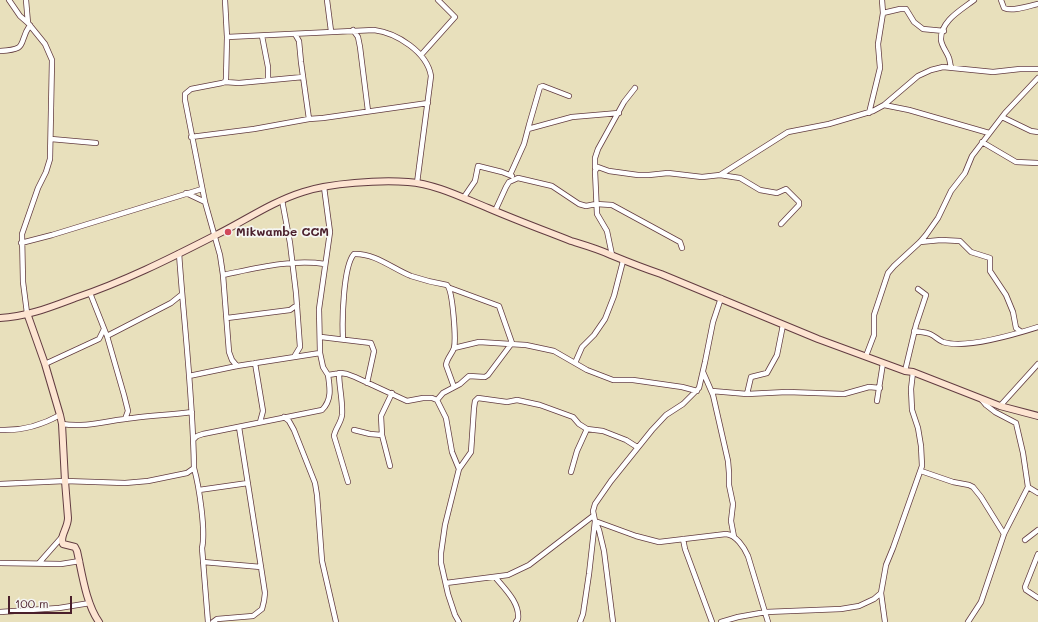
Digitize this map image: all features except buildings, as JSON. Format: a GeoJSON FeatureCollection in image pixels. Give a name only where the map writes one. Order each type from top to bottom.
{"type":"FeatureCollection","features":[{"type":"Feature","properties":{"kind":"main road"},"geometry":{"type":"LineString","coordinates":[[0,318],[9,318],[39,311],[90,293],[148,269],[282,200],[303,192],[324,187],[389,182],[417,183],[464,197],[495,211],[720,298],[783,325],[904,371],[913,372],[1000,406],[1038,416]]}},
{"type":"Feature","properties":{"kind":"main road"},"geometry":{"type":"LineString","coordinates":[[27,313],[45,364],[62,424],[68,524],[62,538],[63,544],[75,547],[77,551],[93,613],[99,622]]}},
{"type":"Feature","properties":{"kind":"street"},"geometry":{"type":"LineString","coordinates":[[9,0],[20,16],[29,24],[45,44],[52,60],[50,159],[27,218],[21,243],[23,282],[27,313]]}},
{"type":"Feature","properties":{"kind":"street"},"geometry":{"type":"LineString","coordinates":[[0,51],[15,50],[23,43],[29,24],[26,0]]}},
{"type":"Feature","properties":{"kind":"street"},"geometry":{"type":"LineString","coordinates":[[225,0],[227,36],[227,72],[225,82]]}},
{"type":"Feature","properties":{"kind":"street"},"geometry":{"type":"LineString","coordinates":[[327,0],[331,31]]}},
{"type":"Feature","properties":{"kind":"street"},"geometry":{"type":"LineString","coordinates":[[421,55],[455,17],[438,0]]}},
{"type":"Feature","properties":{"kind":"street"},"geometry":{"type":"LineString","coordinates":[[869,113],[880,68],[878,44],[883,13],[882,0]]}},
{"type":"Feature","properties":{"kind":"street"},"geometry":{"type":"LineString","coordinates":[[951,67],[949,57],[942,42],[944,31],[952,16],[974,0]]}},
{"type":"Feature","properties":{"kind":"street"},"geometry":{"type":"LineString","coordinates":[[1001,0],[1004,8],[1007,9],[1038,4]]}},
{"type":"Feature","properties":{"kind":"street"},"geometry":{"type":"LineString","coordinates":[[883,13],[906,9],[914,22],[923,29],[944,31]]}},
{"type":"Feature","properties":{"kind":"street"},"geometry":{"type":"LineString","coordinates":[[353,30],[358,37],[360,47],[368,112]]}},
{"type":"Feature","properties":{"kind":"street"},"geometry":{"type":"LineString","coordinates":[[227,36],[262,36],[331,31],[374,30],[383,31],[399,38],[421,55],[430,67],[431,76],[417,183]]}},
{"type":"Feature","properties":{"kind":"street"},"geometry":{"type":"LineString","coordinates":[[295,34],[299,41],[309,119]]}},
{"type":"Feature","properties":{"kind":"street"},"geometry":{"type":"LineString","coordinates":[[299,41],[304,34]]}},
{"type":"Feature","properties":{"kind":"street"},"geometry":{"type":"LineString","coordinates":[[262,36],[268,67],[268,80]]}},
{"type":"Feature","properties":{"kind":"street"},"geometry":{"type":"LineString","coordinates":[[720,175],[788,132],[829,124],[873,112],[884,105],[918,76],[931,70],[943,66],[993,72],[1038,69]]}},
{"type":"Feature","properties":{"kind":"street"},"geometry":{"type":"LineString","coordinates":[[237,366],[232,360],[230,352],[220,255],[202,189],[186,112],[185,94],[191,89],[225,82],[239,83],[303,77]]}},
{"type":"Feature","properties":{"kind":"street"},"geometry":{"type":"LineString","coordinates":[[866,356],[874,335],[874,314],[888,273],[920,242],[938,218],[951,191],[965,173],[969,161],[982,142],[1002,117],[1038,78]]}},
{"type":"Feature","properties":{"kind":"street"},"geometry":{"type":"LineString","coordinates":[[510,175],[524,144],[540,87],[542,86],[569,96]]}},
{"type":"Feature","properties":{"kind":"street"},"geometry":{"type":"LineString","coordinates":[[612,255],[607,231],[597,214],[594,184],[595,158],[598,149],[624,102],[635,88]]}},
{"type":"Feature","properties":{"kind":"street"},"geometry":{"type":"LineString","coordinates":[[191,136],[254,129],[309,119],[428,103]]}},
{"type":"Feature","properties":{"kind":"street"},"geometry":{"type":"LineString","coordinates":[[884,105],[909,110],[989,133]]}},
{"type":"Feature","properties":{"kind":"street"},"geometry":{"type":"LineString","coordinates":[[528,129],[538,125],[572,117],[619,113]]}},
{"type":"Feature","properties":{"kind":"street"},"geometry":{"type":"LineString","coordinates":[[1002,117],[1031,131],[1038,132]]}},
{"type":"Feature","properties":{"kind":"street"},"geometry":{"type":"LineString","coordinates":[[51,139],[96,143]]}},
{"type":"Feature","properties":{"kind":"street"},"geometry":{"type":"LineString","coordinates":[[982,142],[1016,162],[1038,163]]}},
{"type":"Feature","properties":{"kind":"street"},"geometry":{"type":"LineString","coordinates":[[464,197],[475,181],[478,166],[517,178],[550,185],[578,204],[586,206],[596,204],[612,205],[680,242],[682,248]]}},
{"type":"Feature","properties":{"kind":"street"},"geometry":{"type":"LineString","coordinates":[[595,168],[599,167],[609,171],[638,175],[670,173],[702,178],[720,175],[740,178],[760,190],[776,193],[786,189],[799,202],[800,205],[781,224]]}},
{"type":"Feature","properties":{"kind":"street"},"geometry":{"type":"LineString","coordinates":[[495,211],[506,187],[511,180],[517,178]]}},
{"type":"Feature","properties":{"kind":"street"},"geometry":{"type":"LineString","coordinates":[[194,439],[203,434],[322,410],[325,407],[330,394],[328,375],[323,367],[320,353],[321,336],[319,309],[330,232],[324,187]]}},
{"type":"Feature","properties":{"kind":"street"},"geometry":{"type":"LineString","coordinates":[[21,243],[202,189]]}},
{"type":"Feature","properties":{"kind":"street"},"geometry":{"type":"LineString","coordinates":[[186,193],[205,202]]}},
{"type":"Feature","properties":{"kind":"street"},"geometry":{"type":"LineString","coordinates":[[282,200],[292,262],[300,347],[305,355]]}},
{"type":"Feature","properties":{"kind":"street"},"geometry":{"type":"LineString","coordinates":[[920,242],[941,240],[960,241],[971,252],[990,258],[991,273],[1006,295],[1013,312],[1016,328],[1020,332]]}},
{"type":"Feature","properties":{"kind":"street"},"geometry":{"type":"LineString","coordinates":[[179,253],[194,439],[194,468],[203,531],[202,548],[208,622]]}},
{"type":"Feature","properties":{"kind":"street"},"geometry":{"type":"LineString","coordinates":[[343,339],[344,299],[350,261],[354,254],[380,261],[411,276],[447,285],[450,288],[499,306],[512,343]]}},
{"type":"Feature","properties":{"kind":"street"},"geometry":{"type":"LineString","coordinates":[[575,363],[582,347],[594,335],[605,319],[614,296],[622,261]]}},
{"type":"Feature","properties":{"kind":"street"},"geometry":{"type":"LineString","coordinates":[[223,275],[292,262],[325,264]]}},
{"type":"Feature","properties":{"kind":"street"},"geometry":{"type":"LineString","coordinates":[[450,288],[453,310],[454,348],[446,363],[454,387]]}},
{"type":"Feature","properties":{"kind":"street"},"geometry":{"type":"LineString","coordinates":[[904,371],[921,305],[926,295],[918,289]]}},
{"type":"Feature","properties":{"kind":"street"},"geometry":{"type":"LineString","coordinates":[[90,293],[107,336],[128,411],[134,417]]}},
{"type":"Feature","properties":{"kind":"street"},"geometry":{"type":"LineString","coordinates":[[107,336],[171,303],[182,295]]}},
{"type":"Feature","properties":{"kind":"street"},"geometry":{"type":"LineString","coordinates":[[613,622],[604,551],[600,530],[593,516],[595,504],[638,446],[666,415],[683,404],[697,391],[703,372],[713,322],[720,298]]}},
{"type":"Feature","properties":{"kind":"street"},"geometry":{"type":"LineString","coordinates":[[227,318],[290,310],[297,305]]}},
{"type":"Feature","properties":{"kind":"street"},"geometry":{"type":"LineString","coordinates":[[747,394],[750,379],[766,373],[777,355],[783,325]]}},
{"type":"Feature","properties":{"kind":"street"},"geometry":{"type":"LineString","coordinates":[[914,331],[930,334],[942,342],[954,344],[975,342],[1020,332],[1038,326]]}},
{"type":"Feature","properties":{"kind":"street"},"geometry":{"type":"LineString","coordinates":[[45,364],[99,339],[104,329]]}},
{"type":"Feature","properties":{"kind":"street"},"geometry":{"type":"LineString","coordinates":[[321,336],[371,343],[374,354],[367,383]]}},
{"type":"Feature","properties":{"kind":"street"},"geometry":{"type":"LineString","coordinates":[[454,348],[478,342],[526,345],[554,351],[587,370],[615,381],[633,380],[682,387],[697,391]]}},
{"type":"Feature","properties":{"kind":"street"},"geometry":{"type":"LineString","coordinates":[[437,400],[443,393],[460,384],[469,376],[485,377],[488,375],[512,343]]}},
{"type":"Feature","properties":{"kind":"street"},"geometry":{"type":"LineString","coordinates":[[294,357],[300,347]]}},
{"type":"Feature","properties":{"kind":"street"},"geometry":{"type":"LineString","coordinates":[[189,376],[237,366],[320,353]]}},
{"type":"Feature","properties":{"kind":"street"},"geometry":{"type":"LineString","coordinates":[[255,363],[263,414],[260,422]]}},
{"type":"Feature","properties":{"kind":"street"},"geometry":{"type":"LineString","coordinates":[[878,401],[884,363]]}},
{"type":"Feature","properties":{"kind":"street"},"geometry":{"type":"LineString","coordinates":[[1000,406],[1038,364]]}},
{"type":"Feature","properties":{"kind":"street"},"geometry":{"type":"LineString","coordinates":[[703,372],[712,391],[728,461],[729,485],[733,502],[731,521],[734,536],[746,550],[768,622]]}},
{"type":"Feature","properties":{"kind":"street"},"geometry":{"type":"LineString","coordinates":[[885,622],[881,593],[886,565],[894,548],[921,471],[923,457],[918,428],[912,410],[911,389],[913,372]]}},
{"type":"Feature","properties":{"kind":"street"},"geometry":{"type":"LineString","coordinates":[[328,375],[339,373],[355,377],[407,401],[423,398],[432,398],[437,400],[446,418],[451,448],[459,468]]}},
{"type":"Feature","properties":{"kind":"street"},"geometry":{"type":"LineString","coordinates":[[339,373],[342,396],[342,415],[341,423],[334,433],[334,436],[348,482]]}},
{"type":"Feature","properties":{"kind":"street"},"geometry":{"type":"LineString","coordinates":[[712,391],[747,394],[787,392],[844,394],[868,388],[880,388]]}},
{"type":"Feature","properties":{"kind":"street"},"geometry":{"type":"LineString","coordinates":[[390,466],[382,435],[381,416],[392,393]]}},
{"type":"Feature","properties":{"kind":"street"},"geometry":{"type":"LineString","coordinates":[[459,622],[454,614],[441,563],[442,543],[459,468],[471,452],[475,400],[478,398],[504,402],[517,400],[540,405],[573,417],[582,426],[588,429],[626,440],[638,446]]}},
{"type":"Feature","properties":{"kind":"street"},"geometry":{"type":"LineString","coordinates":[[968,622],[981,602],[1004,534],[1028,487],[1017,424],[1015,421],[998,414],[986,405],[980,398]]}},
{"type":"Feature","properties":{"kind":"street"},"geometry":{"type":"LineString","coordinates":[[125,419],[128,411]]}},
{"type":"Feature","properties":{"kind":"street"},"geometry":{"type":"LineString","coordinates":[[62,424],[74,425],[134,417],[192,412]]}},
{"type":"Feature","properties":{"kind":"street"},"geometry":{"type":"LineString","coordinates":[[263,414],[271,420]]}},
{"type":"Feature","properties":{"kind":"street"},"geometry":{"type":"LineString","coordinates":[[0,430],[24,429],[60,415]]}},
{"type":"Feature","properties":{"kind":"street"},"geometry":{"type":"LineString","coordinates":[[284,417],[289,421],[294,430],[315,483],[323,563],[336,622]]}},
{"type":"Feature","properties":{"kind":"street"},"geometry":{"type":"LineString","coordinates":[[213,622],[217,619],[253,616],[259,612],[263,606],[265,593],[239,427]]}},
{"type":"Feature","properties":{"kind":"street"},"geometry":{"type":"LineString","coordinates":[[570,472],[577,451],[588,429]]}},
{"type":"Feature","properties":{"kind":"street"},"geometry":{"type":"LineString","coordinates":[[354,430],[382,435]]}},
{"type":"Feature","properties":{"kind":"street"},"geometry":{"type":"LineString","coordinates":[[0,484],[65,481],[133,483],[187,473],[194,468]]}},
{"type":"Feature","properties":{"kind":"street"},"geometry":{"type":"LineString","coordinates":[[921,471],[953,482],[969,485],[973,488],[1004,534]]}},
{"type":"Feature","properties":{"kind":"street"},"geometry":{"type":"LineString","coordinates":[[198,490],[248,483]]}},
{"type":"Feature","properties":{"kind":"street"},"geometry":{"type":"LineString","coordinates":[[1028,487],[1038,493]]}},
{"type":"Feature","properties":{"kind":"street"},"geometry":{"type":"LineString","coordinates":[[446,583],[508,575],[529,564],[593,516]]}},
{"type":"Feature","properties":{"kind":"street"},"geometry":{"type":"LineString","coordinates":[[595,522],[656,542],[726,534],[734,536]]}},
{"type":"Feature","properties":{"kind":"street"},"geometry":{"type":"LineString","coordinates":[[580,622],[583,614],[589,574],[595,522]]}},
{"type":"Feature","properties":{"kind":"street"},"geometry":{"type":"LineString","coordinates":[[1024,540],[1038,530]]}},
{"type":"Feature","properties":{"kind":"street"},"geometry":{"type":"LineString","coordinates":[[39,563],[62,538]]}},
{"type":"Feature","properties":{"kind":"street"},"geometry":{"type":"LineString","coordinates":[[683,539],[685,549],[712,622]]}},
{"type":"Feature","properties":{"kind":"street"},"geometry":{"type":"LineString","coordinates":[[1038,554],[1025,587],[1026,590],[1038,598]]}},
{"type":"Feature","properties":{"kind":"street"},"geometry":{"type":"LineString","coordinates":[[0,563],[66,564],[80,561]]}},
{"type":"Feature","properties":{"kind":"street"},"geometry":{"type":"LineString","coordinates":[[203,562],[261,567]]}},
{"type":"Feature","properties":{"kind":"street"},"geometry":{"type":"LineString","coordinates":[[495,577],[518,608],[519,618],[516,622]]}},
{"type":"Feature","properties":{"kind":"street"},"geometry":{"type":"LineString","coordinates":[[721,622],[738,616],[766,612],[841,609],[858,606],[874,599],[881,593]]}},
{"type":"Feature","properties":{"kind":"street"},"geometry":{"type":"LineString","coordinates":[[0,612],[59,608],[90,603]]}},
{"type":"Feature","properties":{"kind":"place","name":"Mikwambe CCM"},"geometry":{"type":"Point","coordinates":[228,232]}}]}
